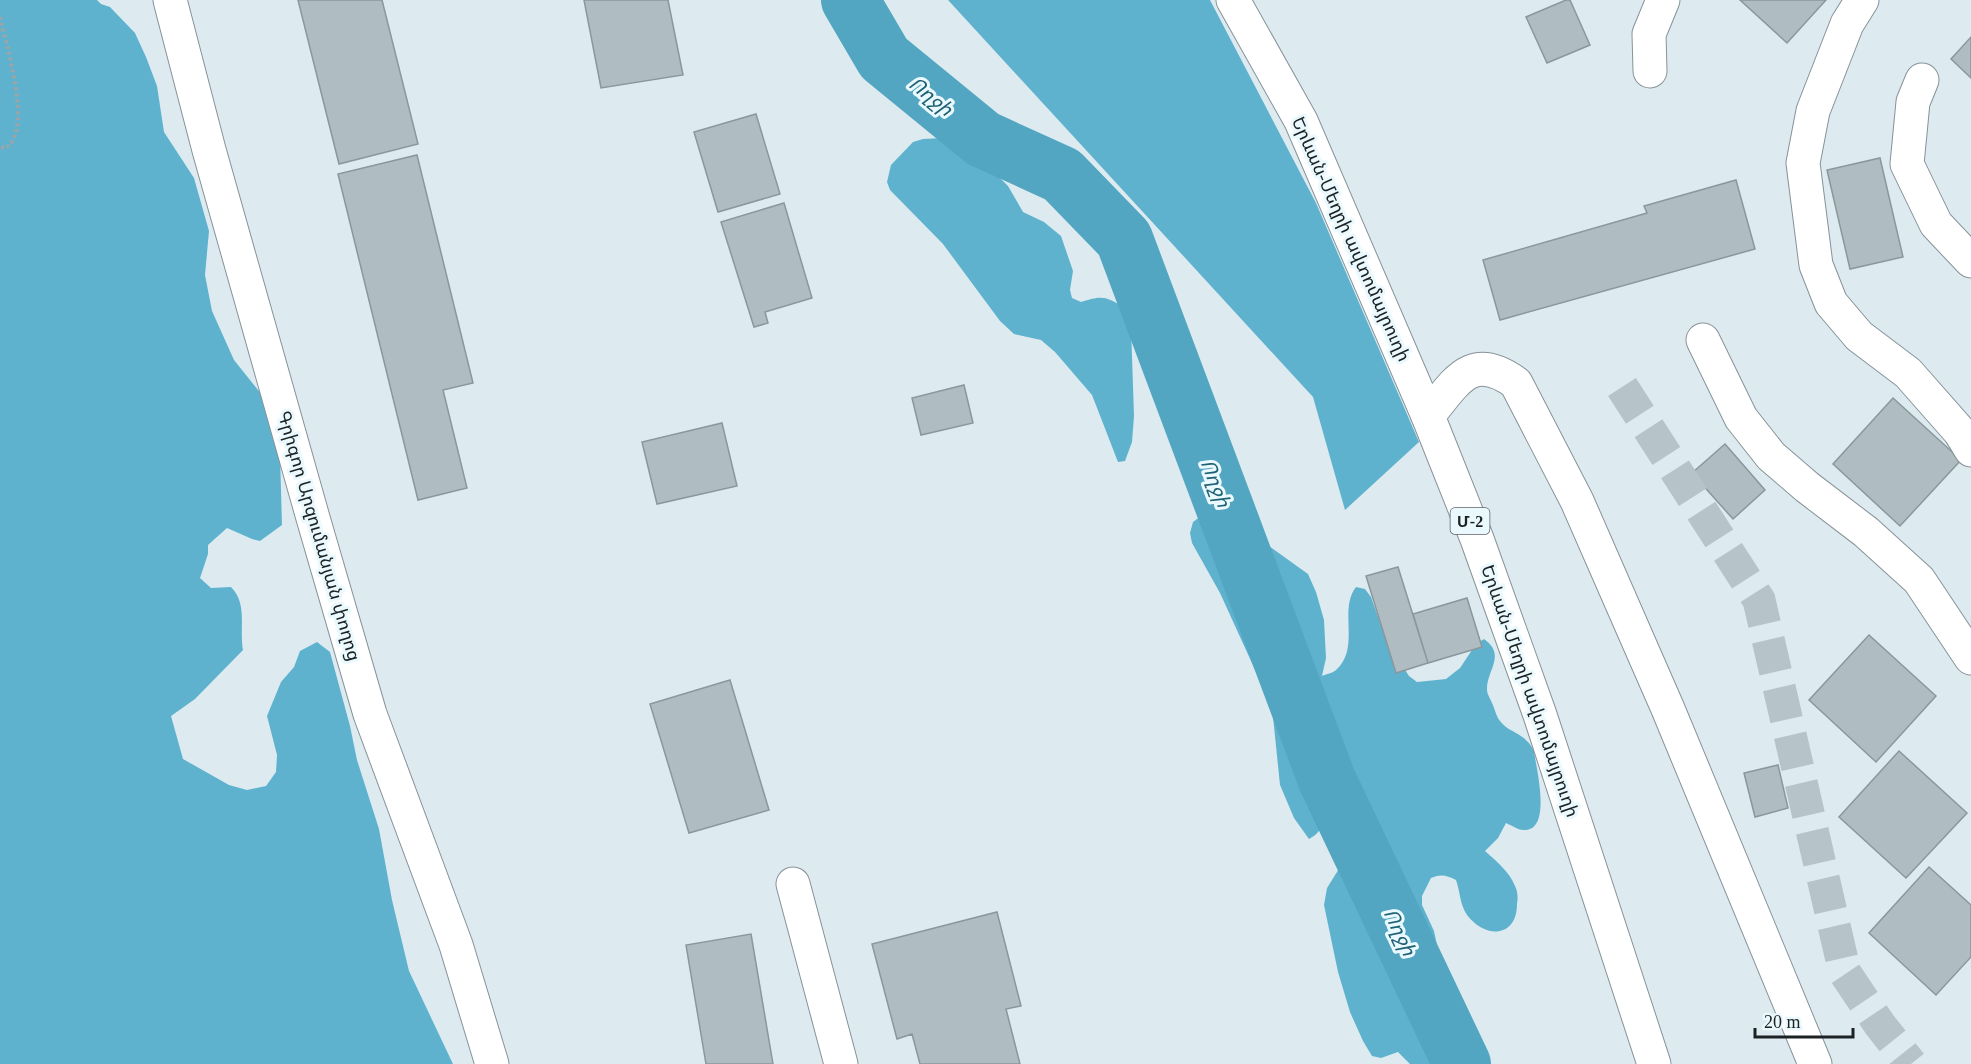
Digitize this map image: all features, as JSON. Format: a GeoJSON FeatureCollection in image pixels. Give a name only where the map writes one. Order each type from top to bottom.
{"type":"FeatureCollection","features":[{"type":"Feature","properties":{"kind":"main road","name":"Գրիգոր Արզումանյան փողոց"},"geometry":{"type":"LineString","coordinates":[[170,0],[219,185],[370,714],[456,945],[492,1064]]}},
{"type":"Feature","properties":{"kind":"main road","name":"Երևան-Մեղրի ավտոմայրուղի"},"geometry":{"type":"LineString","coordinates":[[1233,0],[1301,122],[1428,416],[1477,539],[1540,715],[1654,1064]]}},
{"type":"Feature","properties":{"kind":"main road"},"geometry":{"type":"LineString","coordinates":[[1650,71],[1649,34],[1663,0]]}},
{"type":"Feature","properties":{"kind":"main road"},"geometry":{"type":"LineString","coordinates":[[1862,0],[1847,24],[1813,111],[1803,163],[1816,265],[1830,303],[1858,336],[1908,373],[1960,432],[1971,450]]}},
{"type":"Feature","properties":{"kind":"main road"},"geometry":{"type":"LineString","coordinates":[[1922,80],[1913,102],[1907,164],[1936,225],[1971,261]]}},
{"type":"Feature","properties":{"kind":"main road"},"geometry":{"type":"LineString","coordinates":[[1702,340],[1741,418],[1771,456],[1866,532],[1919,580],[1971,658]]}},
{"type":"Feature","properties":{"kind":"main road"},"geometry":{"type":"LineString","coordinates":[[1428,416],[1458,379],[1471,370],[1484,368],[1501,372],[1516,382],[1577,501],[1668,709],[1815,1064]]}},
{"type":"Feature","properties":{"kind":"main road"},"geometry":{"type":"LineString","coordinates":[[793,884],[842,1064]]}},
{"type":"Feature","properties":{"kind":"path"},"geometry":{"type":"LineString","coordinates":[[0,17],[14,77],[19,116],[17,134],[11,145],[5,148],[0,147]]}},
{"type":"Feature","properties":{"kind":"shaded area"},"geometry":{"type":"Polygon","coordinates":[[[0,0],[97,0],[110,7],[135,33],[157,86],[164,132],[194,178],[209,231],[205,275],[212,311],[234,360],[262,395],[280,455],[282,525],[260,541],[227,528],[208,545],[208,554],[200,578],[211,588],[231,587],[236,594],[242,617],[243,650],[195,699],[171,716],[183,759],[229,785],[247,790],[266,786],[276,772],[277,755],[267,716],[281,682],[294,667],[300,651],[317,642],[330,652],[357,760],[379,829],[392,900],[409,971],[453,1064],[0,1064],[0,0]]]}},
{"type":"Feature","properties":{"kind":"shaded area"},"geometry":{"type":"Polygon","coordinates":[[[948,0],[1210,0],[1316,203],[1419,442],[1345,510],[1313,397],[948,0]]]}},
{"type":"Feature","properties":{"kind":"shaded area"},"geometry":{"type":"Polygon","coordinates":[[[942,138],[972,150],[1008,186],[1023,212],[1044,222],[1061,236],[1073,271],[1070,290],[1072,298],[1081,302],[1104,298],[1125,308],[1131,326],[1134,416],[1132,442],[1125,461],[1118,462],[1092,395],[1055,352],[1041,340],[1014,334],[1000,321],[943,244],[890,190],[887,182],[891,165],[913,142],[942,138]]]}},
{"type":"Feature","properties":{"kind":"shaded area"},"geometry":{"type":"Polygon","coordinates":[[[1212,515],[1255,536],[1308,574],[1324,620],[1326,658],[1322,676],[1335,671],[1347,651],[1349,607],[1356,587],[1365,589],[1371,597],[1387,642],[1409,676],[1417,682],[1446,679],[1460,668],[1476,644],[1484,639],[1494,651],[1494,663],[1487,690],[1500,721],[1526,740],[1534,751],[1540,810],[1538,821],[1532,828],[1521,830],[1506,823],[1498,838],[1485,851],[1506,871],[1517,890],[1516,915],[1506,929],[1491,931],[1474,923],[1461,902],[1456,880],[1449,877],[1431,878],[1422,896],[1422,905],[1434,931],[1450,1030],[1459,1064],[1410,1064],[1398,1052],[1381,1058],[1372,1056],[1363,1041],[1350,1012],[1338,972],[1324,905],[1327,888],[1342,864],[1351,839],[1344,793],[1343,764],[1327,726],[1319,718],[1310,722],[1306,746],[1307,758],[1322,817],[1319,830],[1309,839],[1294,818],[1280,785],[1272,707],[1220,593],[1192,543],[1190,533],[1193,522],[1201,516],[1212,515]]]}},
{"type":"Feature","properties":{"kind":"building"},"geometry":{"type":"Polygon","coordinates":[[[298,0],[382,0],[418,144],[339,164],[298,0]]]}},
{"type":"Feature","properties":{"kind":"building"},"geometry":{"type":"Polygon","coordinates":[[[584,0],[668,0],[683,75],[601,88],[584,0]]]}},
{"type":"Feature","properties":{"kind":"building"},"geometry":{"type":"Polygon","coordinates":[[[1570,0],[1590,45],[1547,63],[1526,17],[1570,0]]]}},
{"type":"Feature","properties":{"kind":"building"},"geometry":{"type":"Polygon","coordinates":[[[1740,0],[1826,0],[1787,43],[1740,0]]]}},
{"type":"Feature","properties":{"kind":"building"},"geometry":{"type":"Polygon","coordinates":[[[1971,37],[1971,78],[1951,59],[1971,37]]]}},
{"type":"Feature","properties":{"kind":"building"},"geometry":{"type":"Polygon","coordinates":[[[756,114],[780,194],[718,212],[694,132],[756,114]]]}},
{"type":"Feature","properties":{"kind":"building"},"geometry":{"type":"Polygon","coordinates":[[[417,155],[473,383],[443,390],[467,488],[418,500],[338,174],[417,155]]]}},
{"type":"Feature","properties":{"kind":"building"},"geometry":{"type":"Polygon","coordinates":[[[1880,158],[1903,257],[1850,269],[1827,170],[1880,158]]]}},
{"type":"Feature","properties":{"kind":"building"},"geometry":{"type":"Polygon","coordinates":[[[1736,180],[1755,249],[1500,320],[1483,260],[1647,213],[1644,206],[1736,180]]]}},
{"type":"Feature","properties":{"kind":"building"},"geometry":{"type":"Polygon","coordinates":[[[784,203],[812,298],[765,312],[768,323],[754,327],[721,222],[784,203]]]}},
{"type":"Feature","properties":{"kind":"building"},"geometry":{"type":"Polygon","coordinates":[[[964,385],[973,423],[921,435],[912,398],[964,385]]]}},
{"type":"Feature","properties":{"kind":"building"},"geometry":{"type":"Polygon","coordinates":[[[1893,398],[1961,460],[1900,526],[1833,464],[1893,398]]]}},
{"type":"Feature","properties":{"kind":"building"},"geometry":{"type":"Polygon","coordinates":[[[722,423],[737,486],[657,504],[642,442],[722,423]]]}},
{"type":"Feature","properties":{"kind":"building"},"geometry":{"type":"Polygon","coordinates":[[[1725,444],[1765,490],[1733,519],[1692,473],[1725,444]]]}},
{"type":"Feature","properties":{"kind":"building"},"geometry":{"type":"Polygon","coordinates":[[[1398,567],[1428,663],[1396,673],[1366,576],[1398,567]]]}},
{"type":"Feature","properties":{"kind":"building"},"geometry":{"type":"Polygon","coordinates":[[[1467,598],[1482,647],[1428,663],[1413,614],[1467,598]]]}},
{"type":"Feature","properties":{"kind":"building"},"geometry":{"type":"Polygon","coordinates":[[[1869,635],[1936,696],[1876,762],[1809,700],[1869,635]]]}},
{"type":"Feature","properties":{"kind":"building"},"geometry":{"type":"Polygon","coordinates":[[[730,680],[769,810],[689,833],[650,704],[730,680]]]}},
{"type":"Feature","properties":{"kind":"building"},"geometry":{"type":"Polygon","coordinates":[[[1899,751],[1967,813],[1906,878],[1839,817],[1899,751]]]}},
{"type":"Feature","properties":{"kind":"building"},"geometry":{"type":"Polygon","coordinates":[[[1778,765],[1788,808],[1755,817],[1744,773],[1778,765]]]}},
{"type":"Feature","properties":{"kind":"building"},"geometry":{"type":"Polygon","coordinates":[[[1929,867],[1971,905],[1971,957],[1936,995],[1869,933],[1929,867]]]}},
{"type":"Feature","properties":{"kind":"building"},"geometry":{"type":"Polygon","coordinates":[[[997,912],[1021,1006],[1006,1009],[1020,1064],[920,1064],[912,1034],[897,1039],[872,944],[997,912]]]}},
{"type":"Feature","properties":{"kind":"building"},"geometry":{"type":"Polygon","coordinates":[[[751,934],[773,1064],[706,1064],[686,945],[751,934]]]}},
{"type":"Feature","properties":{"kind":"waterway","name":"Ողջի"},"geometry":{"type":"LineString","coordinates":[[850,0],[884,58],[983,139],[1062,175],[1124,239],[1327,780],[1462,1064]]}},
{"type":"Feature","properties":{"kind":"tunnel"},"geometry":{"type":"LineString","coordinates":[[1622,387],[1759,600],[1845,973],[1880,1025],[1911,1064]]}}]}
